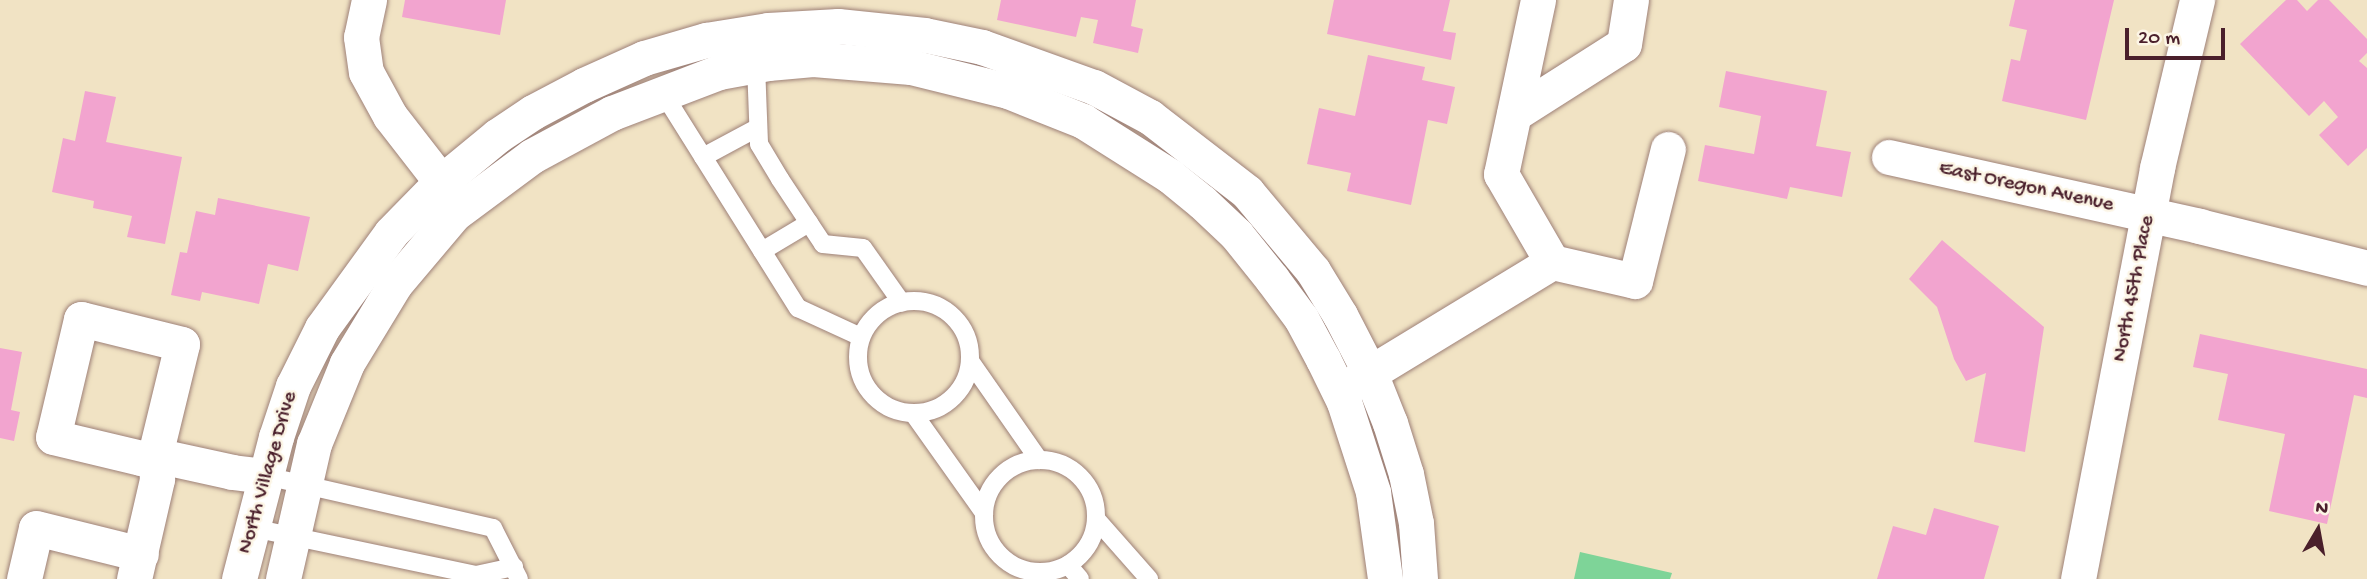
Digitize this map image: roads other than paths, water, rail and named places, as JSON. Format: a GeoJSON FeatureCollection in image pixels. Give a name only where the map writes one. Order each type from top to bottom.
{"type":"FeatureCollection","features":[{"type":"Feature","properties":{"kind":"street"},"geometry":{"type":"LineString","coordinates":[[369,0],[361,37],[366,72],[390,116],[451,195]]}},
{"type":"Feature","properties":{"kind":"street"},"geometry":{"type":"LineString","coordinates":[[1538,0],[1501,174],[1552,262]]}},
{"type":"Feature","properties":{"kind":"street"},"geometry":{"type":"LineString","coordinates":[[1514,114],[1624,44],[1631,0]]}},
{"type":"Feature","properties":{"kind":"street","name":"North 45th Place"},"geometry":{"type":"LineString","coordinates":[[2078,579],[2149,215],[2197,0]]}},
{"type":"Feature","properties":{"kind":"street"},"geometry":{"type":"LineString","coordinates":[[841,13],[842,61]]}},
{"type":"Feature","properties":{"kind":"street","name":"North Village Drive"},"geometry":{"type":"LineString","coordinates":[[283,579],[303,484],[329,404],[370,323],[451,195],[497,135],[584,85],[644,58],[706,40],[768,30],[841,13],[982,47],[1094,87],[1150,117],[1247,192],[1287,237],[1340,315],[1370,373],[1391,423],[1406,474],[1416,523],[1420,579]]}},
{"type":"Feature","properties":{"kind":"street","name":"North Village Drive"},"geometry":{"type":"LineString","coordinates":[[239,579],[293,386],[322,328],[391,233],[451,195],[491,184],[577,130],[663,93],[719,72],[813,59],[911,67],[1008,91],[1083,121],[1126,146],[1202,202],[1236,234],[1301,318],[1339,391],[1373,492],[1385,579]]}},
{"type":"Feature","properties":{"kind":"street"},"geometry":{"type":"LineString","coordinates":[[1339,391],[1552,262],[1635,281],[1668,149]]}},
{"type":"Feature","properties":{"kind":"street","name":"East Oregon Avenue"},"geometry":{"type":"LineString","coordinates":[[1889,157],[2149,215],[2367,268]]}},
{"type":"Feature","properties":{"kind":"street"},"geometry":{"type":"LineString","coordinates":[[24,579],[36,528],[137,566],[157,479],[155,455],[182,344],[81,319],[53,437],[141,458],[155,455],[232,472],[266,476]]}},
{"type":"Feature","properties":{"kind":"lane"},"geometry":{"type":"LineString","coordinates":[[756,65],[759,144],[823,244],[863,248],[902,303]]}},
{"type":"Feature","properties":{"kind":"lane"},"geometry":{"type":"LineString","coordinates":[[663,93],[798,308],[861,337]]}},
{"type":"Feature","properties":{"kind":"lane"},"geometry":{"type":"LineString","coordinates":[[703,157],[757,128]]}},
{"type":"Feature","properties":{"kind":"lane"},"geometry":{"type":"LineString","coordinates":[[762,250],[809,223]]}},
{"type":"Feature","properties":{"kind":"lane"},"geometry":{"type":"LineString","coordinates":[[902,303],[931,303],[947,312],[965,334],[970,361],[966,378],[957,394],[942,406],[913,413],[888,408],[873,397],[863,381],[857,363],[861,337],[878,313],[902,303]]}},
{"type":"Feature","properties":{"kind":"lane"},"geometry":{"type":"LineString","coordinates":[[970,361],[1039,460]]}},
{"type":"Feature","properties":{"kind":"lane"},"geometry":{"type":"LineString","coordinates":[[913,413],[984,513]]}},
{"type":"Feature","properties":{"kind":"lane"},"geometry":{"type":"LineString","coordinates":[[1039,460],[1058,462],[1074,471],[1087,484],[1095,501],[1097,520],[1093,537],[1083,554],[1068,565],[1042,572],[1014,567],[999,556],[988,540],[984,513],[992,486],[1004,472],[1021,463],[1039,460]]}},
{"type":"Feature","properties":{"kind":"lane"},"geometry":{"type":"LineString","coordinates":[[253,528],[476,575],[517,573],[493,528],[266,476]]}},
{"type":"Feature","properties":{"kind":"lane"},"geometry":{"type":"LineString","coordinates":[[1097,520],[1149,579]]}},
{"type":"Feature","properties":{"kind":"lane"},"geometry":{"type":"LineString","coordinates":[[1068,565],[1080,579]]}}]}
